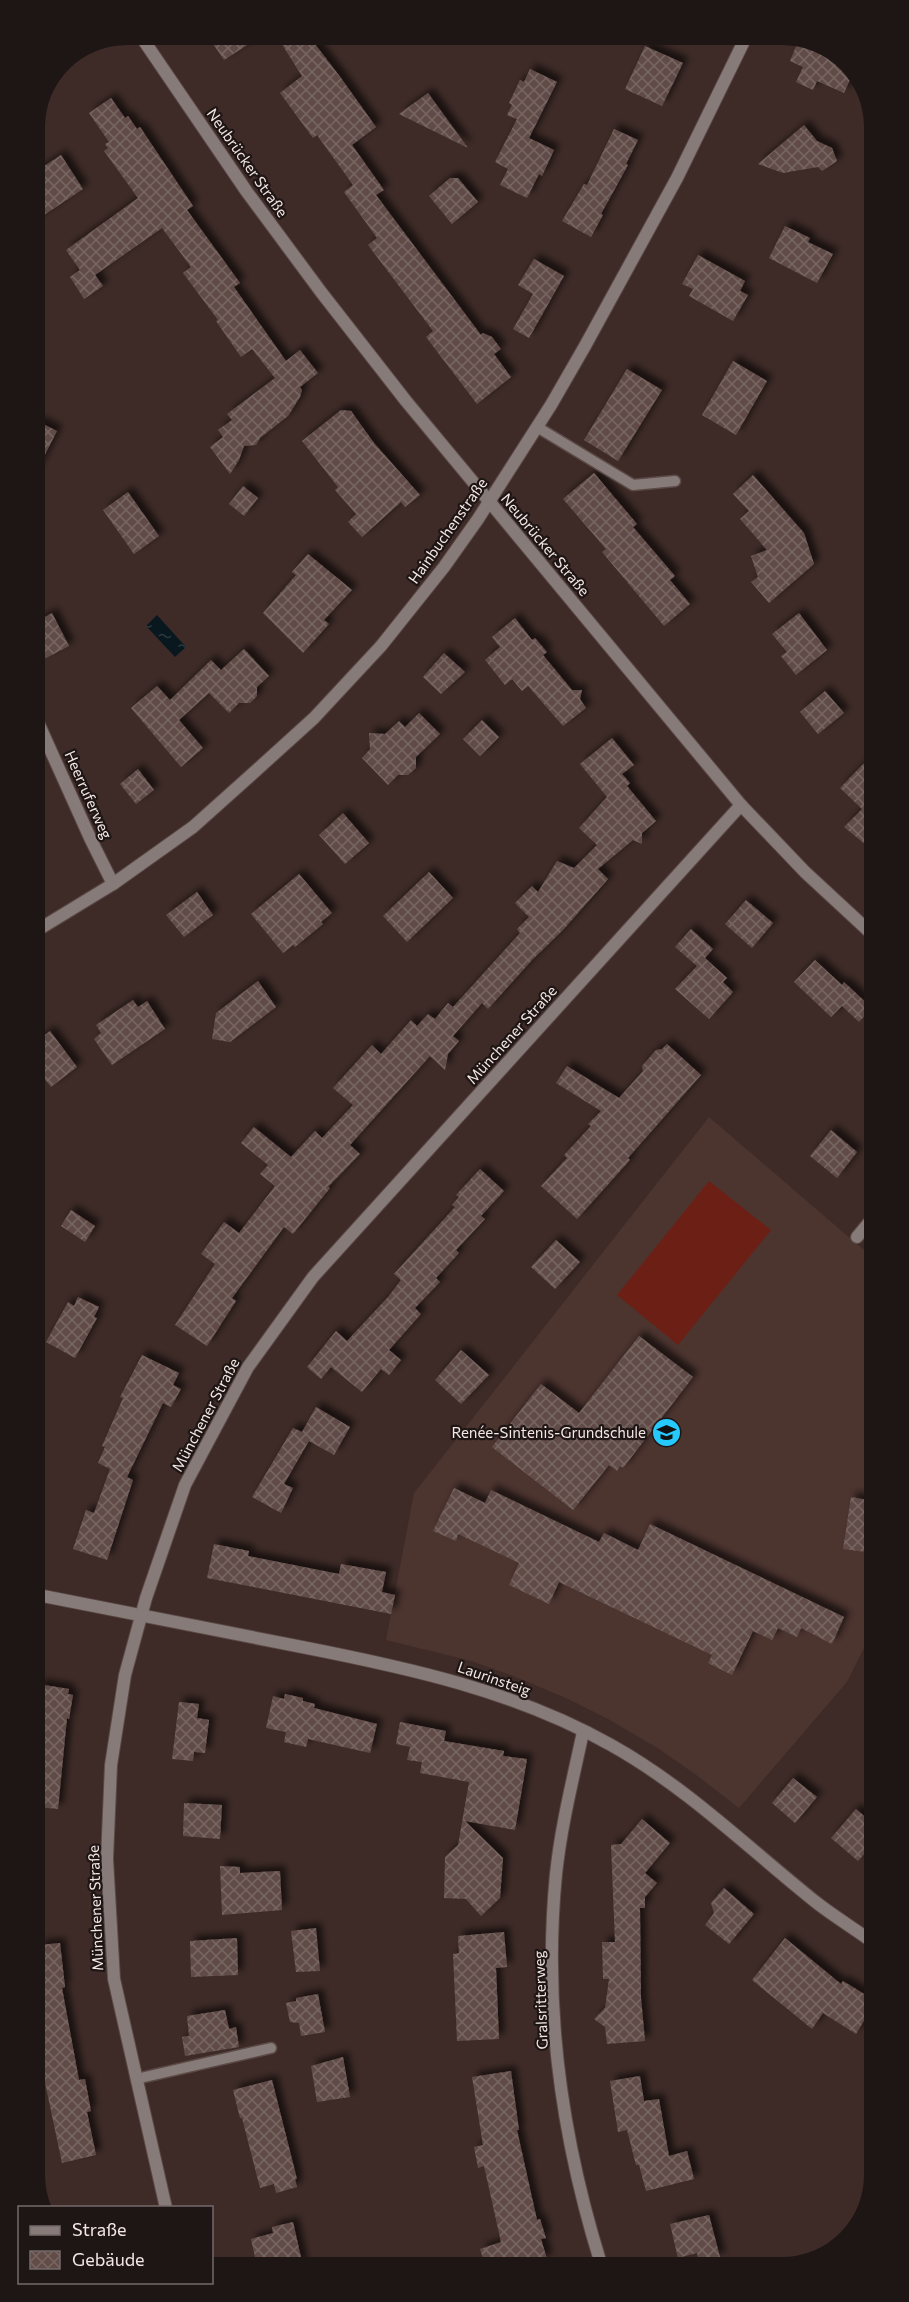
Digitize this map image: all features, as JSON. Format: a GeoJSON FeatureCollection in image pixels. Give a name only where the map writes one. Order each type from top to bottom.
{"type":"FeatureCollection","features":[{"type":"Feature","properties":{"kind":"street","name":"Neubrücker Straße"},"geometry":{"type":"LineString","coordinates":[[147,45],[247,192],[406,401],[741,805],[805,872],[864,927]]}},
{"type":"Feature","properties":{"kind":"street","name":"Hainbuchenstraße"},"geometry":{"type":"LineString","coordinates":[[45,926],[113,884],[193,827],[314,718],[395,628],[444,567],[490,501],[585,346],[677,178],[742,45]]}},
{"type":"Feature","properties":{"kind":"street","name":"Heerruferweg"},"geometry":{"type":"LineString","coordinates":[[45,738],[113,884]]}},
{"type":"Feature","properties":{"kind":"street","name":"Münchener Straße"},"geometry":{"type":"LineString","coordinates":[[166,2206],[114,1979],[107,1859],[111,1766],[125,1675],[141,1614],[185,1485],[248,1367],[304,1287],[741,805]]}},
{"type":"Feature","properties":{"kind":"street"},"geometry":{"type":"LineString","coordinates":[[857,1237],[864,1229]]}},
{"type":"Feature","properties":{"kind":"street","name":"Laurinsteig"},"geometry":{"type":"LineString","coordinates":[[45,1596],[429,1674],[495,1693],[583,1732],[641,1763],[694,1799],[818,1904],[864,1936]]}},
{"type":"Feature","properties":{"kind":"street","name":"Gralsritterweg"},"geometry":{"type":"LineString","coordinates":[[583,1732],[559,1854],[553,1974],[555,2032],[566,2127],[599,2257]]}},
{"type":"Feature","properties":{"kind":"lane"},"geometry":{"type":"LineString","coordinates":[[537,427],[633,485],[675,481]]}},
{"type":"Feature","properties":{"kind":"lane"},"geometry":{"type":"LineString","coordinates":[[136,2079],[271,2048]]}},
{"type":"Feature","properties":{"kind":"shaded area","name":"Renée-Sintenis-Grundschule"},"geometry":{"type":"Polygon","coordinates":[[[709,1117],[864,1250],[864,1648],[847,1682],[739,1808],[659,1749],[568,1699],[471,1661],[386,1640],[414,1493],[709,1117]]]}},
{"type":"Feature","properties":{"kind":"shaded area"},"geometry":{"type":"Polygon","coordinates":[[[709,1181],[771,1230],[678,1345],[617,1295],[709,1181]]]}},
{"type":"Feature","properties":{"kind":"water"},"geometry":{"type":"Polygon","coordinates":[[[157,615],[186,647],[175,657],[146,626],[157,615]]]}},
{"type":"Feature","properties":{"kind":"building"},"geometry":{"type":"Polygon","coordinates":[[[214,45],[247,45],[224,60],[214,45]]]}},
{"type":"Feature","properties":{"kind":"building"},"geometry":{"type":"Polygon","coordinates":[[[282,45],[316,45],[341,78],[376,127],[352,145],[384,190],[376,195],[481,335],[483,333],[492,337],[501,349],[494,354],[511,377],[477,404],[426,337],[433,331],[368,245],[377,238],[344,192],[353,185],[317,135],[313,138],[280,93],[302,76],[282,45]]]}},
{"type":"Feature","properties":{"kind":"building"},"geometry":{"type":"Polygon","coordinates":[[[645,46],[683,63],[662,106],[625,89],[645,46]]]}},
{"type":"Feature","properties":{"kind":"building"},"geometry":{"type":"Polygon","coordinates":[[[796,47],[823,56],[850,80],[844,93],[817,81],[813,90],[796,82],[803,67],[790,61],[796,47]]]}},
{"type":"Feature","properties":{"kind":"building"},"geometry":{"type":"Polygon","coordinates":[[[530,69],[557,82],[529,138],[554,150],[542,176],[539,174],[527,198],[500,185],[508,169],[495,162],[517,119],[507,115],[512,105],[509,103],[520,80],[524,82],[530,69]]]}},
{"type":"Feature","properties":{"kind":"building"},"geometry":{"type":"Polygon","coordinates":[[[428,93],[468,148],[399,114],[428,93]]]}},
{"type":"Feature","properties":{"kind":"building"},"geometry":{"type":"Polygon","coordinates":[[[111,98],[125,118],[128,116],[137,129],[140,127],[193,206],[187,210],[240,283],[234,287],[286,361],[300,350],[318,373],[300,387],[302,390],[300,397],[288,416],[260,438],[256,445],[244,446],[230,474],[210,447],[223,437],[218,430],[232,420],[227,414],[275,378],[252,349],[241,357],[216,321],[218,320],[183,273],[191,267],[162,228],[95,275],[103,286],[84,299],[70,277],[80,270],[66,250],[138,198],[104,151],[108,148],[105,144],[109,142],[89,113],[111,98]]]}},
{"type":"Feature","properties":{"kind":"building"},"geometry":{"type":"Polygon","coordinates":[[[804,125],[817,141],[832,148],[837,161],[822,171],[818,167],[783,173],[758,164],[804,125]]]}},
{"type":"Feature","properties":{"kind":"building"},"geometry":{"type":"Polygon","coordinates":[[[614,129],[638,140],[626,164],[628,165],[591,237],[562,221],[584,184],[587,185],[614,129]]]}},
{"type":"Feature","properties":{"kind":"building"},"geometry":{"type":"Polygon","coordinates":[[[61,155],[83,189],[45,214],[45,165],[61,155]]]}},
{"type":"Feature","properties":{"kind":"building"},"geometry":{"type":"Polygon","coordinates":[[[450,178],[458,178],[478,202],[452,224],[429,196],[450,178]]]}},
{"type":"Feature","properties":{"kind":"building"},"geometry":{"type":"Polygon","coordinates":[[[785,226],[810,238],[808,242],[833,254],[817,283],[769,258],[785,226]]]}},
{"type":"Feature","properties":{"kind":"building"},"geometry":{"type":"Polygon","coordinates":[[[698,255],[745,281],[740,291],[748,295],[733,321],[689,296],[693,289],[682,284],[698,255]]]}},
{"type":"Feature","properties":{"kind":"building"},"geometry":{"type":"Polygon","coordinates":[[[534,259],[564,276],[529,338],[513,329],[533,294],[518,285],[534,259]]]}},
{"type":"Feature","properties":{"kind":"building"},"geometry":{"type":"Polygon","coordinates":[[[733,361],[767,381],[736,435],[702,415],[733,361]]]}},
{"type":"Feature","properties":{"kind":"building"},"geometry":{"type":"Polygon","coordinates":[[[627,369],[662,390],[618,461],[584,440],[627,369]]]}},
{"type":"Feature","properties":{"kind":"building"},"geometry":{"type":"Polygon","coordinates":[[[341,410],[351,411],[374,443],[420,495],[405,507],[401,502],[362,537],[348,522],[356,514],[335,490],[338,487],[302,441],[341,410]]]}},
{"type":"Feature","properties":{"kind":"building"},"geometry":{"type":"Polygon","coordinates":[[[45,425],[57,431],[45,454],[45,425]]]}},
{"type":"Feature","properties":{"kind":"building"},"geometry":{"type":"Polygon","coordinates":[[[594,473],[637,524],[633,527],[675,576],[670,580],[690,604],[664,626],[602,552],[606,549],[563,499],[594,473]]]}},
{"type":"Feature","properties":{"kind":"building"},"geometry":{"type":"Polygon","coordinates":[[[753,475],[804,533],[814,564],[769,603],[751,582],[758,577],[751,556],[767,550],[740,519],[749,511],[733,494],[753,475]]]}},
{"type":"Feature","properties":{"kind":"building"},"geometry":{"type":"Polygon","coordinates":[[[243,486],[258,498],[244,516],[229,504],[243,486]]]}},
{"type":"Feature","properties":{"kind":"building"},"geometry":{"type":"Polygon","coordinates":[[[128,492],[159,536],[134,554],[103,510],[128,492]]]}},
{"type":"Feature","properties":{"kind":"building"},"geometry":{"type":"Polygon","coordinates":[[[308,554],[352,590],[324,620],[329,624],[303,653],[263,613],[296,575],[292,572],[308,554]]]}},
{"type":"Feature","properties":{"kind":"building"},"geometry":{"type":"Polygon","coordinates":[[[52,613],[69,646],[46,658],[45,656],[45,617],[52,613]]]}},
{"type":"Feature","properties":{"kind":"building"},"geometry":{"type":"Polygon","coordinates":[[[799,613],[827,650],[796,675],[781,656],[787,652],[772,634],[799,613]]]}},
{"type":"Feature","properties":{"kind":"building"},"geometry":{"type":"Polygon","coordinates":[[[515,618],[532,640],[535,638],[547,652],[543,655],[572,690],[582,690],[580,699],[586,708],[563,726],[528,686],[522,691],[512,679],[505,685],[485,660],[500,647],[492,637],[515,618]]]}},
{"type":"Feature","properties":{"kind":"building"},"geometry":{"type":"Polygon","coordinates":[[[244,649],[269,676],[257,687],[257,696],[250,703],[239,703],[229,713],[209,693],[179,720],[203,748],[181,767],[131,708],[157,686],[170,700],[211,660],[221,670],[244,649]]]}},
{"type":"Feature","properties":{"kind":"building"},"geometry":{"type":"Polygon","coordinates":[[[444,653],[465,672],[441,694],[423,677],[444,653]]]}},
{"type":"Feature","properties":{"kind":"building"},"geometry":{"type":"Polygon","coordinates":[[[825,691],[844,713],[818,734],[800,712],[825,691]]]}},
{"type":"Feature","properties":{"kind":"building"},"geometry":{"type":"Polygon","coordinates":[[[419,713],[440,734],[416,757],[416,768],[408,775],[398,775],[388,785],[362,758],[370,749],[369,733],[385,734],[399,721],[405,727],[419,713]]]}},
{"type":"Feature","properties":{"kind":"building"},"geometry":{"type":"Polygon","coordinates":[[[482,720],[499,737],[480,756],[463,739],[482,720]]]}},
{"type":"Feature","properties":{"kind":"building"},"geometry":{"type":"Polygon","coordinates":[[[612,738],[634,765],[622,774],[630,783],[627,786],[656,821],[642,833],[642,844],[633,840],[598,869],[608,879],[488,1009],[482,1003],[453,1036],[459,1041],[448,1054],[445,1070],[430,1056],[350,1145],[360,1154],[328,1187],[330,1188],[293,1234],[284,1227],[232,1298],[236,1301],[207,1346],[175,1325],[215,1264],[201,1254],[224,1222],[239,1233],[275,1186],[260,1174],[268,1165],[241,1143],[254,1127],[291,1157],[315,1131],[322,1138],[353,1105],[333,1088],[372,1045],[381,1054],[411,1020],[417,1026],[428,1014],[435,1019],[448,1003],[453,1007],[520,933],[517,929],[529,917],[515,903],[532,886],[538,892],[557,861],[574,868],[597,845],[579,828],[607,797],[580,764],[612,738]]]}},
{"type":"Feature","properties":{"kind":"building"},"geometry":{"type":"Polygon","coordinates":[[[864,763],[864,843],[844,827],[862,809],[840,788],[864,763]]]}},
{"type":"Feature","properties":{"kind":"building"},"geometry":{"type":"Polygon","coordinates":[[[138,769],[154,790],[136,804],[120,784],[138,769]]]}},
{"type":"Feature","properties":{"kind":"building"},"geometry":{"type":"Polygon","coordinates":[[[343,813],[369,843],[345,864],[319,835],[343,813]]]}},
{"type":"Feature","properties":{"kind":"building"},"geometry":{"type":"Polygon","coordinates":[[[429,872],[453,898],[407,942],[383,916],[429,872]]]}},
{"type":"Feature","properties":{"kind":"building"},"geometry":{"type":"Polygon","coordinates":[[[299,874],[332,913],[321,922],[323,924],[295,947],[293,945],[283,953],[251,914],[299,874]]]}},
{"type":"Feature","properties":{"kind":"building"},"geometry":{"type":"Polygon","coordinates":[[[197,892],[213,915],[184,937],[166,915],[197,892]]]}},
{"type":"Feature","properties":{"kind":"building"},"geometry":{"type":"Polygon","coordinates":[[[746,900],[773,923],[752,948],[725,924],[746,900]]]}},
{"type":"Feature","properties":{"kind":"building"},"geometry":{"type":"Polygon","coordinates":[[[691,929],[713,949],[705,958],[727,978],[723,982],[733,992],[709,1019],[675,989],[697,966],[675,947],[691,929]]]}},
{"type":"Feature","properties":{"kind":"building"},"geometry":{"type":"Polygon","coordinates":[[[815,960],[842,985],[844,982],[864,1001],[864,1017],[859,1022],[842,1006],[831,1017],[794,982],[815,960]]]}},
{"type":"Feature","properties":{"kind":"building"},"geometry":{"type":"Polygon","coordinates":[[[258,981],[276,1007],[230,1042],[212,1039],[216,1013],[258,981]]]}},
{"type":"Feature","properties":{"kind":"building"},"geometry":{"type":"Polygon","coordinates":[[[133,1000],[138,1007],[147,1001],[165,1029],[112,1065],[94,1039],[101,1033],[96,1025],[133,1000]]]}},
{"type":"Feature","properties":{"kind":"building"},"geometry":{"type":"Polygon","coordinates":[[[50,1031],[77,1067],[51,1087],[45,1079],[45,1035],[50,1031]]]}},
{"type":"Feature","properties":{"kind":"building"},"geometry":{"type":"Polygon","coordinates":[[[667,1044],[701,1075],[577,1219],[541,1186],[567,1158],[564,1155],[591,1126],[588,1124],[601,1111],[556,1083],[567,1066],[619,1098],[643,1071],[642,1066],[656,1050],[662,1049],[667,1044]]]}},
{"type":"Feature","properties":{"kind":"building"},"geometry":{"type":"Polygon","coordinates":[[[831,1130],[857,1152],[837,1178],[810,1156],[831,1130]]]}},
{"type":"Feature","properties":{"kind":"building"},"geometry":{"type":"Polygon","coordinates":[[[480,1169],[504,1191],[481,1216],[485,1219],[456,1250],[459,1253],[436,1278],[440,1282],[415,1308],[421,1314],[389,1350],[401,1360],[389,1375],[381,1369],[362,1392],[331,1367],[321,1379],[307,1367],[336,1331],[347,1341],[388,1297],[401,1280],[394,1274],[455,1207],[452,1205],[459,1197],[456,1195],[480,1169]]]}},
{"type":"Feature","properties":{"kind":"building"},"geometry":{"type":"Polygon","coordinates":[[[71,1210],[95,1226],[85,1242],[61,1226],[71,1210]]]}},
{"type":"Feature","properties":{"kind":"building"},"geometry":{"type":"Polygon","coordinates":[[[556,1240],[580,1262],[555,1289],[531,1267],[556,1240]]]}},
{"type":"Feature","properties":{"kind":"building"},"geometry":{"type":"Polygon","coordinates":[[[78,1297],[99,1307],[94,1317],[97,1318],[75,1358],[46,1342],[68,1302],[74,1306],[78,1297]]]}},
{"type":"Feature","properties":{"kind":"building"},"geometry":{"type":"Polygon","coordinates":[[[639,1336],[693,1377],[623,1468],[620,1466],[617,1471],[609,1465],[573,1510],[492,1447],[541,1384],[579,1413],[639,1336]]]}},
{"type":"Feature","properties":{"kind":"building"},"geometry":{"type":"Polygon","coordinates":[[[461,1350],[489,1375],[461,1404],[435,1380],[461,1350]]]}},
{"type":"Feature","properties":{"kind":"building"},"geometry":{"type":"Polygon","coordinates":[[[142,1355],[179,1373],[173,1385],[181,1389],[171,1407],[163,1403],[127,1477],[133,1480],[107,1560],[73,1549],[86,1510],[94,1513],[110,1469],[98,1463],[105,1447],[102,1446],[123,1398],[120,1397],[142,1355]]]}},
{"type":"Feature","properties":{"kind":"building"},"geometry":{"type":"Polygon","coordinates":[[[316,1407],[350,1427],[334,1455],[309,1441],[284,1484],[293,1488],[281,1513],[252,1497],[293,1428],[302,1432],[316,1407]]]}},
{"type":"Feature","properties":{"kind":"building"},"geometry":{"type":"Polygon","coordinates":[[[454,1488],[485,1503],[491,1490],[599,1542],[604,1533],[638,1550],[650,1524],[844,1617],[832,1644],[801,1628],[797,1637],[778,1628],[772,1640],[753,1631],[732,1675],[708,1663],[712,1655],[559,1582],[549,1604],[509,1585],[519,1563],[458,1534],[456,1541],[433,1531],[454,1488]]]}},
{"type":"Feature","properties":{"kind":"building"},"geometry":{"type":"Polygon","coordinates":[[[851,1497],[864,1499],[864,1552],[843,1549],[851,1497]]]}},
{"type":"Feature","properties":{"kind":"building"},"geometry":{"type":"Polygon","coordinates":[[[214,1544],[249,1551],[248,1556],[339,1574],[341,1564],[386,1572],[382,1592],[395,1595],[391,1614],[207,1578],[214,1544]]]}},
{"type":"Feature","properties":{"kind":"building"},"geometry":{"type":"Polygon","coordinates":[[[45,1685],[69,1689],[68,1694],[73,1695],[69,1719],[67,1718],[58,1809],[45,1808],[45,1685]]]}},
{"type":"Feature","properties":{"kind":"building"},"geometry":{"type":"Polygon","coordinates":[[[285,1694],[303,1698],[303,1701],[315,1704],[314,1708],[377,1724],[370,1753],[308,1739],[306,1747],[284,1742],[286,1732],[266,1728],[273,1696],[284,1699],[285,1694]]]}},
{"type":"Feature","properties":{"kind":"building"},"geometry":{"type":"Polygon","coordinates":[[[179,1702],[199,1704],[197,1718],[209,1720],[205,1753],[194,1752],[193,1761],[172,1759],[179,1702]]]}},
{"type":"Feature","properties":{"kind":"building"},"geometry":{"type":"Polygon","coordinates":[[[400,1722],[446,1731],[444,1741],[504,1751],[503,1756],[527,1759],[515,1830],[465,1821],[503,1858],[500,1898],[481,1916],[466,1899],[444,1898],[445,1857],[458,1845],[469,1782],[420,1773],[422,1762],[407,1760],[410,1747],[396,1744],[400,1722]]]}},
{"type":"Feature","properties":{"kind":"building"},"geometry":{"type":"Polygon","coordinates":[[[793,1778],[817,1797],[795,1823],[772,1803],[793,1778]]]}},
{"type":"Feature","properties":{"kind":"building"},"geometry":{"type":"Polygon","coordinates":[[[184,1803],[222,1805],[220,1839],[183,1836],[184,1803]]]}},
{"type":"Feature","properties":{"kind":"building"},"geometry":{"type":"Polygon","coordinates":[[[856,1809],[864,1816],[864,1854],[858,1861],[831,1838],[856,1809]]]}},
{"type":"Feature","properties":{"kind":"building"},"geometry":{"type":"Polygon","coordinates":[[[642,1819],[670,1843],[645,1873],[657,1883],[645,1897],[645,1908],[640,1908],[641,1998],[645,2041],[607,2044],[605,2027],[594,2019],[605,2008],[609,1979],[603,1979],[602,1942],[615,1942],[611,1845],[621,1844],[642,1819]]]}},
{"type":"Feature","properties":{"kind":"building"},"geometry":{"type":"Polygon","coordinates":[[[220,1866],[240,1867],[240,1873],[280,1871],[282,1910],[222,1915],[220,1866]]]}},
{"type":"Feature","properties":{"kind":"building"},"geometry":{"type":"Polygon","coordinates":[[[724,1888],[754,1914],[729,1944],[705,1925],[714,1913],[711,1903],[724,1888]]]}},
{"type":"Feature","properties":{"kind":"building"},"geometry":{"type":"Polygon","coordinates":[[[316,1928],[320,1971],[296,1972],[291,1931],[316,1928]]]}},
{"type":"Feature","properties":{"kind":"building"},"geometry":{"type":"Polygon","coordinates":[[[504,1932],[507,1967],[496,1968],[499,2039],[457,2041],[453,1954],[459,1953],[458,1936],[504,1932]]]}},
{"type":"Feature","properties":{"kind":"building"},"geometry":{"type":"Polygon","coordinates":[[[237,1938],[238,1975],[191,1977],[190,1941],[237,1938]]]}},
{"type":"Feature","properties":{"kind":"building"},"geometry":{"type":"Polygon","coordinates":[[[785,1938],[841,1984],[843,1981],[864,1994],[864,2021],[856,2034],[823,2013],[812,2029],[752,1980],[785,1938]]]}},
{"type":"Feature","properties":{"kind":"building"},"geometry":{"type":"Polygon","coordinates":[[[60,1943],[65,1987],[62,1988],[79,2080],[85,2079],[91,2111],[87,2112],[96,2155],[62,2163],[45,2082],[45,1944],[60,1943]]]}},
{"type":"Feature","properties":{"kind":"building"},"geometry":{"type":"Polygon","coordinates":[[[318,1994],[325,2032],[301,2036],[299,2023],[290,2022],[286,2003],[296,2001],[296,1998],[318,1994]]]}},
{"type":"Feature","properties":{"kind":"building"},"geometry":{"type":"Polygon","coordinates":[[[225,2010],[229,2029],[236,2027],[239,2047],[185,2056],[182,2037],[189,2036],[187,2016],[225,2010]]]}},
{"type":"Feature","properties":{"kind":"building"},"geometry":{"type":"Polygon","coordinates":[[[343,2057],[350,2097],[317,2102],[311,2066],[343,2057]]]}},
{"type":"Feature","properties":{"kind":"building"},"geometry":{"type":"Polygon","coordinates":[[[511,2071],[519,2130],[517,2130],[537,2220],[540,2219],[546,2238],[541,2239],[546,2257],[482,2257],[480,2249],[501,2242],[484,2166],[478,2168],[474,2147],[483,2145],[472,2077],[511,2071]]]}},
{"type":"Feature","properties":{"kind":"building"},"geometry":{"type":"Polygon","coordinates":[[[640,2076],[644,2101],[659,2099],[669,2156],[687,2151],[694,2179],[646,2191],[639,2165],[636,2165],[627,2130],[618,2132],[610,2081],[640,2076]]]}},
{"type":"Feature","properties":{"kind":"building"},"geometry":{"type":"Polygon","coordinates":[[[272,2080],[297,2179],[295,2179],[297,2187],[276,2193],[274,2184],[260,2188],[233,2090],[272,2080]]]}},
{"type":"Feature","properties":{"kind":"building"},"geometry":{"type":"Polygon","coordinates":[[[709,2215],[720,2257],[698,2257],[697,2253],[678,2257],[670,2224],[709,2215]]]}},
{"type":"Feature","properties":{"kind":"building"},"geometry":{"type":"Polygon","coordinates":[[[293,2222],[301,2257],[255,2257],[251,2239],[273,2233],[272,2227],[293,2222]]]}},
{"type":"Feature","properties":{"kind":"place","name":"Renée-Sintenis-Grundschule"},"geometry":{"type":"Point","coordinates":[667,1433]}}]}
